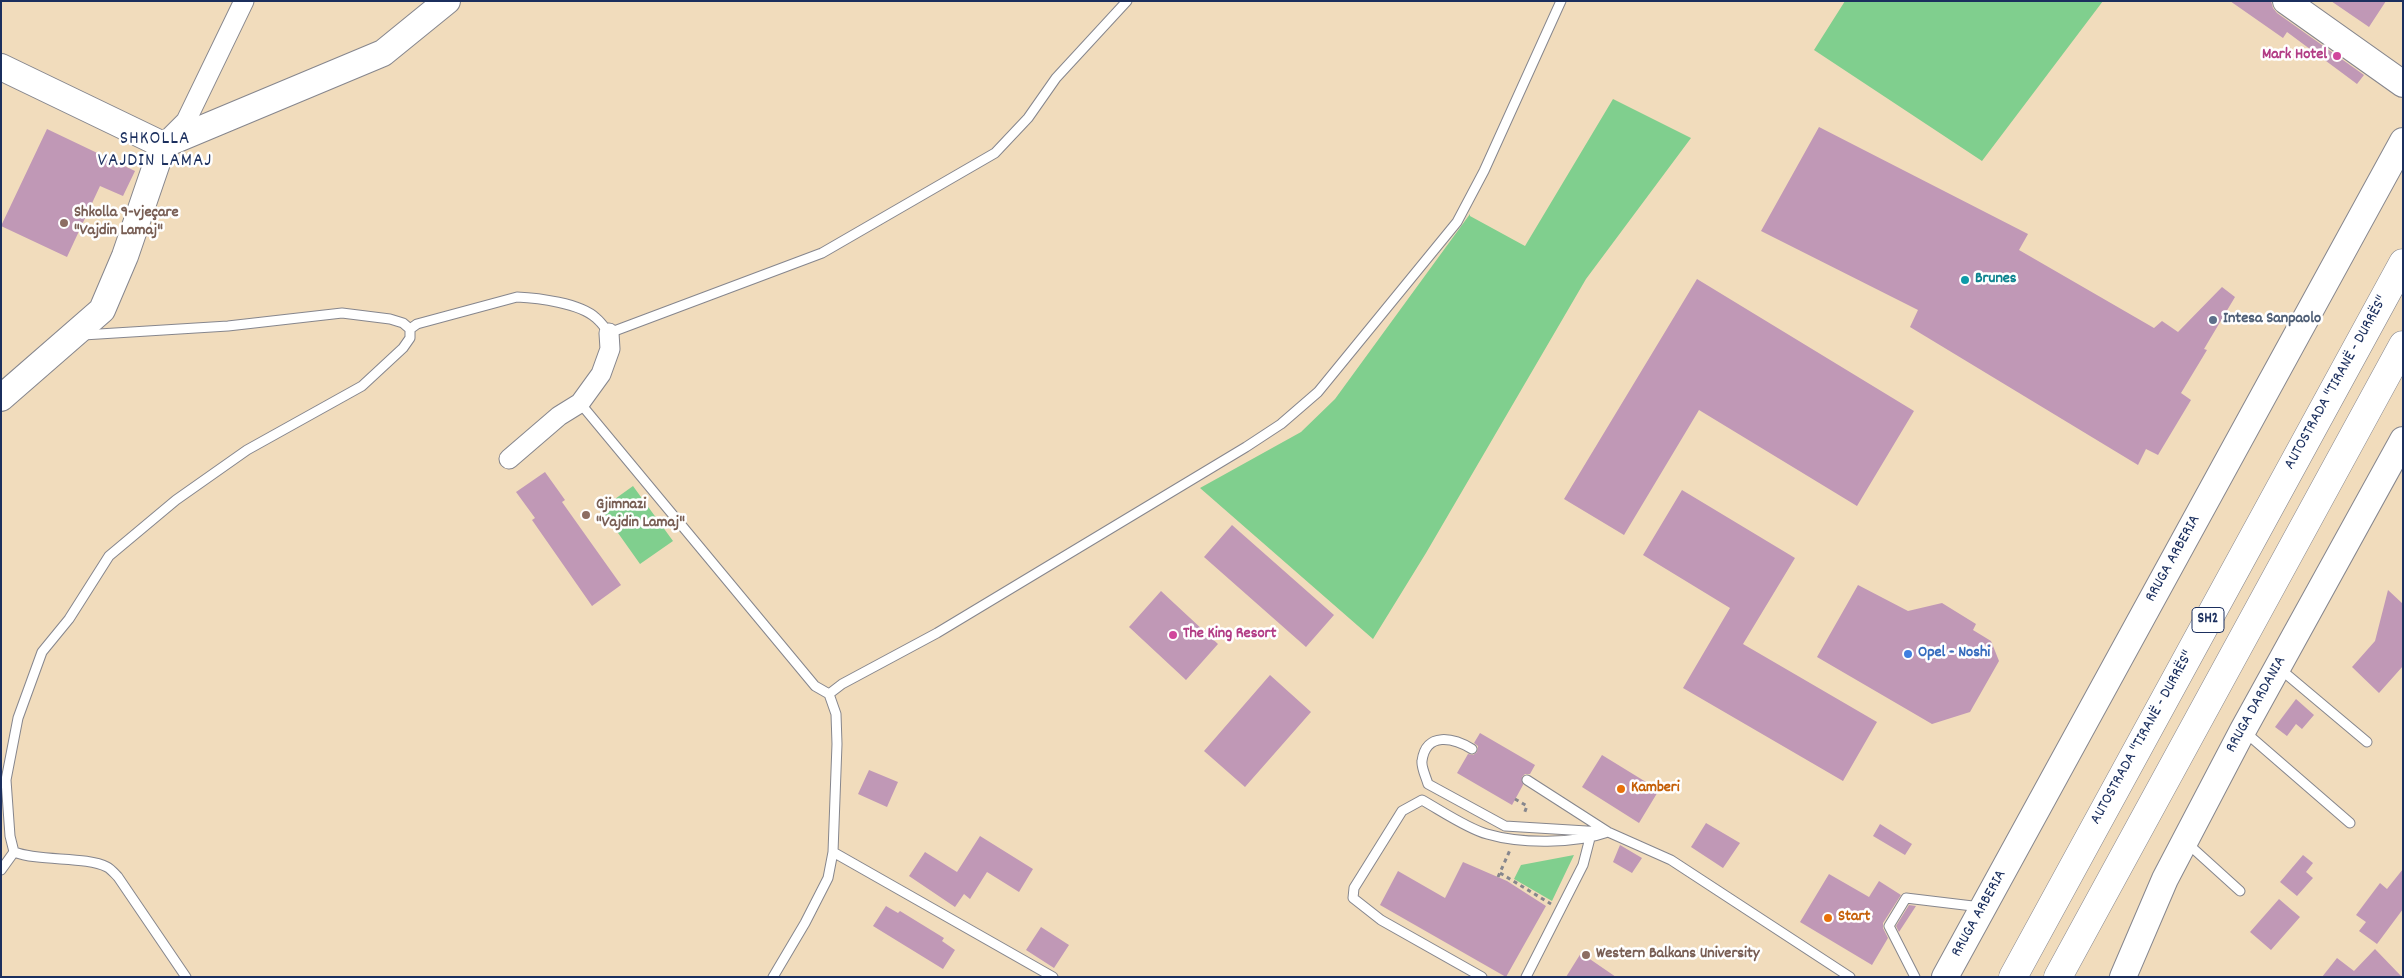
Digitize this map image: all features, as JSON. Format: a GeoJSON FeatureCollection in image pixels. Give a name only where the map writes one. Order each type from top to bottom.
{"type":"FeatureCollection","features":[{"type":"Feature","properties":{"kind":"highway","name":"AUTOSTRADA \"TIRANË - DURRËS\""},"geometry":{"type":"LineString","coordinates":[[2013,977],[2403,262]]}},
{"type":"Feature","properties":{"kind":"highway","name":"SH2"},"geometry":{"type":"LineString","coordinates":[[2058,977],[2403,345]]}},
{"type":"Feature","properties":{"kind":"main road"},"geometry":{"type":"LineString","coordinates":[[1,67],[163,145],[383,53],[447,1]]}},
{"type":"Feature","properties":{"kind":"main road"},"geometry":{"type":"LineString","coordinates":[[2286,1],[2403,84]]}},
{"type":"Feature","properties":{"kind":"main road","name":"RRUGA ARBERIA"},"geometry":{"type":"LineString","coordinates":[[1945,977],[2403,142]]}},
{"type":"Feature","properties":{"kind":"main road"},"geometry":{"type":"LineString","coordinates":[[1,398],[102,310],[125,256],[163,145]]}},
{"type":"Feature","properties":{"kind":"main road","name":"RRUGA DARDANIA"},"geometry":{"type":"LineString","coordinates":[[2123,977],[2165,880],[2185,841],[2243,730],[2403,440]]}},
{"type":"Feature","properties":{"kind":"street"},"geometry":{"type":"LineString","coordinates":[[163,145],[186,121],[244,1]]}},
{"type":"Feature","properties":{"kind":"street"},"geometry":{"type":"LineString","coordinates":[[509,459],[559,416],[580,404],[601,374],[610,349],[609,333]]}},
{"type":"Feature","properties":{"kind":"lane"},"geometry":{"type":"LineString","coordinates":[[410,329],[417,324],[517,297],[548,300],[576,308],[595,317],[609,333],[822,253],[995,153],[1028,118],[1056,78],[1127,1]]}},
{"type":"Feature","properties":{"kind":"lane"},"geometry":{"type":"LineString","coordinates":[[830,694],[842,684],[937,633],[1246,447],[1281,424],[1318,392],[1457,222],[1484,171],[1561,1]]}},
{"type":"Feature","properties":{"kind":"lane"},"geometry":{"type":"LineString","coordinates":[[1,870],[14,852],[10,836],[6,780],[20,710],[42,652],[69,618],[109,556],[176,500],[247,450],[362,386],[404,348],[410,338],[410,329],[403,323],[390,319],[342,313],[228,326],[75,335]]}},
{"type":"Feature","properties":{"kind":"lane"},"geometry":{"type":"LineString","coordinates":[[580,404],[815,686],[830,694],[836,714],[838,744],[833,852],[828,878],[805,923],[773,977]]}},
{"type":"Feature","properties":{"kind":"lane"},"geometry":{"type":"LineString","coordinates":[[2278,667],[2367,742]]}},
{"type":"Feature","properties":{"kind":"lane"},"geometry":{"type":"LineString","coordinates":[[2243,730],[2350,823]]}},
{"type":"Feature","properties":{"kind":"lane"},"geometry":{"type":"LineString","coordinates":[[1472,749],[1456,740],[1438,739],[1427,746],[1422,762],[1428,784],[1506,826],[1608,832]]}},
{"type":"Feature","properties":{"kind":"lane"},"geometry":{"type":"LineString","coordinates":[[1527,780],[1608,832],[1670,860],[1850,977]]}},
{"type":"Feature","properties":{"kind":"lane"},"geometry":{"type":"LineString","coordinates":[[1482,977],[1381,920],[1353,898],[1354,888],[1402,812],[1422,800],[1485,834],[1522,841],[1590,838],[1608,832]]}},
{"type":"Feature","properties":{"kind":"lane"},"geometry":{"type":"LineString","coordinates":[[1526,977],[1583,866],[1590,838]]}},
{"type":"Feature","properties":{"kind":"lane"},"geometry":{"type":"LineString","coordinates":[[2185,841],[2240,891]]}},
{"type":"Feature","properties":{"kind":"lane"},"geometry":{"type":"LineString","coordinates":[[14,852],[25,856],[89,862],[106,867],[118,877],[186,977]]}},
{"type":"Feature","properties":{"kind":"lane"},"geometry":{"type":"LineString","coordinates":[[833,852],[1053,977]]}},
{"type":"Feature","properties":{"kind":"lane"},"geometry":{"type":"LineString","coordinates":[[1915,977],[1889,926],[1906,898],[1984,908]]}},
{"type":"Feature","properties":{"kind":"path"},"geometry":{"type":"LineString","coordinates":[[1500,873],[1561,909]]}},
{"type":"Feature","properties":{"kind":"green space"},"geometry":{"type":"Polygon","coordinates":[[[1845,1],[2103,1],[1982,161],[1814,50],[1845,1]]]}},
{"type":"Feature","properties":{"kind":"green space"},"geometry":{"type":"Polygon","coordinates":[[[1613,99],[1691,138],[1586,279],[1426,553],[1373,639],[1200,488],[1301,432],[1335,399],[1470,214],[1470,216],[1525,246],[1613,99]]]}},
{"type":"Feature","properties":{"kind":"green space"},"geometry":{"type":"Polygon","coordinates":[[[633,486],[673,541],[640,564],[601,509],[633,486]]]}},
{"type":"Feature","properties":{"kind":"green space"},"geometry":{"type":"Polygon","coordinates":[[[1574,855],[1552,901],[1514,879],[1521,865],[1574,855]]]}},
{"type":"Feature","properties":{"kind":"building"},"geometry":{"type":"Polygon","coordinates":[[[2230,1],[2271,1],[2277,13],[2364,75],[2357,84],[2287,32],[2283,38],[2230,1]]]}},
{"type":"Feature","properties":{"kind":"building"},"geometry":{"type":"Polygon","coordinates":[[[2331,1],[2386,1],[2369,27],[2331,1]]]}},
{"type":"Feature","properties":{"kind":"building","name":"Brunes"},"geometry":{"type":"Polygon","coordinates":[[[1819,127],[2028,234],[2019,250],[2154,328],[2162,321],[2178,332],[2222,287],[2235,297],[2204,349],[2207,350],[2181,393],[2191,400],[2158,455],[2146,449],[2138,465],[1910,327],[1918,310],[1761,231],[1819,127]]]}},
{"type":"Feature","properties":{"kind":"building"},"geometry":{"type":"Polygon","coordinates":[[[47,129],[135,171],[123,196],[100,186],[67,257],[1,226],[47,129]]]}},
{"type":"Feature","properties":{"kind":"building"},"geometry":{"type":"Polygon","coordinates":[[[1697,279],[1914,411],[1857,506],[1699,410],[1624,535],[1564,499],[1697,279]]]}},
{"type":"Feature","properties":{"kind":"building"},"geometry":{"type":"Polygon","coordinates":[[[545,472],[565,500],[562,502],[621,585],[592,606],[532,520],[535,518],[516,492],[545,472]]]}},
{"type":"Feature","properties":{"kind":"building"},"geometry":{"type":"Polygon","coordinates":[[[1682,490],[1795,558],[1743,644],[1877,722],[1843,781],[1683,688],[1730,608],[1643,555],[1682,490]]]}},
{"type":"Feature","properties":{"kind":"building"},"geometry":{"type":"Polygon","coordinates":[[[1232,525],[1334,615],[1306,647],[1204,557],[1232,525]]]}},
{"type":"Feature","properties":{"kind":"building","name":"Opel - Noshi"},"geometry":{"type":"Polygon","coordinates":[[[1858,585],[1908,611],[1942,603],[1976,624],[1973,630],[1991,641],[1999,661],[1970,712],[1932,724],[1817,657],[1858,585]]]}},
{"type":"Feature","properties":{"kind":"building"},"geometry":{"type":"Polygon","coordinates":[[[2388,590],[2403,604],[2403,666],[2379,693],[2352,667],[2375,641],[2388,590]]]}},
{"type":"Feature","properties":{"kind":"building","name":"The King Resort"},"geometry":{"type":"Polygon","coordinates":[[[1161,591],[1218,644],[1186,680],[1129,627],[1161,591]]]}},
{"type":"Feature","properties":{"kind":"building"},"geometry":{"type":"Polygon","coordinates":[[[1270,675],[1311,712],[1245,787],[1204,751],[1270,675]]]}},
{"type":"Feature","properties":{"kind":"building"},"geometry":{"type":"Polygon","coordinates":[[[2296,699],[2314,715],[2302,729],[2296,724],[2287,736],[2275,727],[2296,699]]]}},
{"type":"Feature","properties":{"kind":"building"},"geometry":{"type":"Polygon","coordinates":[[[1480,733],[1535,765],[1530,774],[1525,774],[1522,777],[1523,785],[1512,805],[1457,773],[1468,754],[1473,755],[1477,752],[1478,746],[1474,743],[1480,733]]]}},
{"type":"Feature","properties":{"kind":"building","name":"Kamberi"},"geometry":{"type":"Polygon","coordinates":[[[1602,755],[1659,790],[1639,823],[1582,787],[1602,755]]]}},
{"type":"Feature","properties":{"kind":"building"},"geometry":{"type":"Polygon","coordinates":[[[869,770],[898,782],[887,807],[858,794],[869,770]]]}},
{"type":"Feature","properties":{"kind":"building"},"geometry":{"type":"Polygon","coordinates":[[[1706,823],[1740,843],[1723,868],[1691,847],[1706,823]]]}},
{"type":"Feature","properties":{"kind":"building"},"geometry":{"type":"Polygon","coordinates":[[[1880,824],[1912,844],[1905,855],[1873,836],[1880,824]]]}},
{"type":"Feature","properties":{"kind":"building"},"geometry":{"type":"Polygon","coordinates":[[[980,836],[1033,869],[1019,892],[987,872],[970,899],[964,894],[955,907],[909,876],[925,852],[957,872],[980,836]]]}},
{"type":"Feature","properties":{"kind":"building"},"geometry":{"type":"Polygon","coordinates":[[[1620,845],[1642,858],[1632,873],[1613,862],[1620,845]]]}},
{"type":"Feature","properties":{"kind":"building"},"geometry":{"type":"Polygon","coordinates":[[[2303,855],[2313,863],[2306,872],[2313,878],[2297,896],[2280,882],[2303,855]]]}},
{"type":"Feature","properties":{"kind":"building"},"geometry":{"type":"Polygon","coordinates":[[[1463,862],[1507,881],[1546,906],[1506,977],[1380,905],[1398,871],[1445,898],[1463,862]]]}},
{"type":"Feature","properties":{"kind":"building"},"geometry":{"type":"Polygon","coordinates":[[[2403,869],[2403,909],[2377,944],[2359,931],[2366,922],[2356,915],[2380,883],[2387,889],[2403,869]]]}},
{"type":"Feature","properties":{"kind":"building","name":"Start"},"geometry":{"type":"Polygon","coordinates":[[[1829,874],[1869,897],[1879,881],[1901,895],[1883,923],[1883,928],[1888,938],[1872,965],[1800,922],[1829,874]]]}},
{"type":"Feature","properties":{"kind":"building"},"geometry":{"type":"Polygon","coordinates":[[[2279,899],[2300,917],[2271,950],[2250,932],[2279,899]]]}},
{"type":"Feature","properties":{"kind":"building"},"geometry":{"type":"Polygon","coordinates":[[[1909,905],[1916,906],[1899,932],[1896,926],[1909,905]]]}},
{"type":"Feature","properties":{"kind":"building"},"geometry":{"type":"Polygon","coordinates":[[[886,906],[898,913],[900,911],[944,938],[942,941],[955,950],[943,969],[873,926],[886,906]]]}},
{"type":"Feature","properties":{"kind":"building"},"geometry":{"type":"Polygon","coordinates":[[[1041,927],[1069,945],[1054,968],[1026,950],[1041,927]]]}},
{"type":"Feature","properties":{"kind":"building"},"geometry":{"type":"Polygon","coordinates":[[[2375,949],[2402,977],[2322,977],[2337,958],[2354,971],[2375,949]]]}},
{"type":"Feature","properties":{"kind":"building"},"geometry":{"type":"Polygon","coordinates":[[[1581,953],[1616,977],[1566,977],[1581,953]]]}},
{"type":"Feature","properties":{"kind":"place","name":"Mark Hotel"},"geometry":{"type":"Point","coordinates":[2337,56]}},
{"type":"Feature","properties":{"kind":"place","name":"Shkolla 9-vjeçare \"Vajdin Lamaj\""},"geometry":{"type":"Point","coordinates":[64,223]}},
{"type":"Feature","properties":{"kind":"place","name":"Brunes"},"geometry":{"type":"Point","coordinates":[1965,280]}},
{"type":"Feature","properties":{"kind":"place","name":"Intesa Sanpaolo"},"geometry":{"type":"Point","coordinates":[2213,320]}},
{"type":"Feature","properties":{"kind":"place","name":"Gjimnazi \"Vajdin Lamaj\""},"geometry":{"type":"Point","coordinates":[586,515]}},
{"type":"Feature","properties":{"kind":"place","name":"The King Resort"},"geometry":{"type":"Point","coordinates":[1173,635]}},
{"type":"Feature","properties":{"kind":"place","name":"Opel - Noshi"},"geometry":{"type":"Point","coordinates":[1908,654]}},
{"type":"Feature","properties":{"kind":"place","name":"Kamberi"},"geometry":{"type":"Point","coordinates":[1621,789]}},
{"type":"Feature","properties":{"kind":"place","name":"Start"},"geometry":{"type":"Point","coordinates":[1828,918]}},
{"type":"Feature","properties":{"kind":"place","name":"Western Balkans University"},"geometry":{"type":"Point","coordinates":[1586,955]}},
{"type":"Feature","properties":{"kind":"district","name":"SHKOLLA VAJDIN LAMAJ"},"geometry":{"type":"Point","coordinates":[155,151]}}]}
